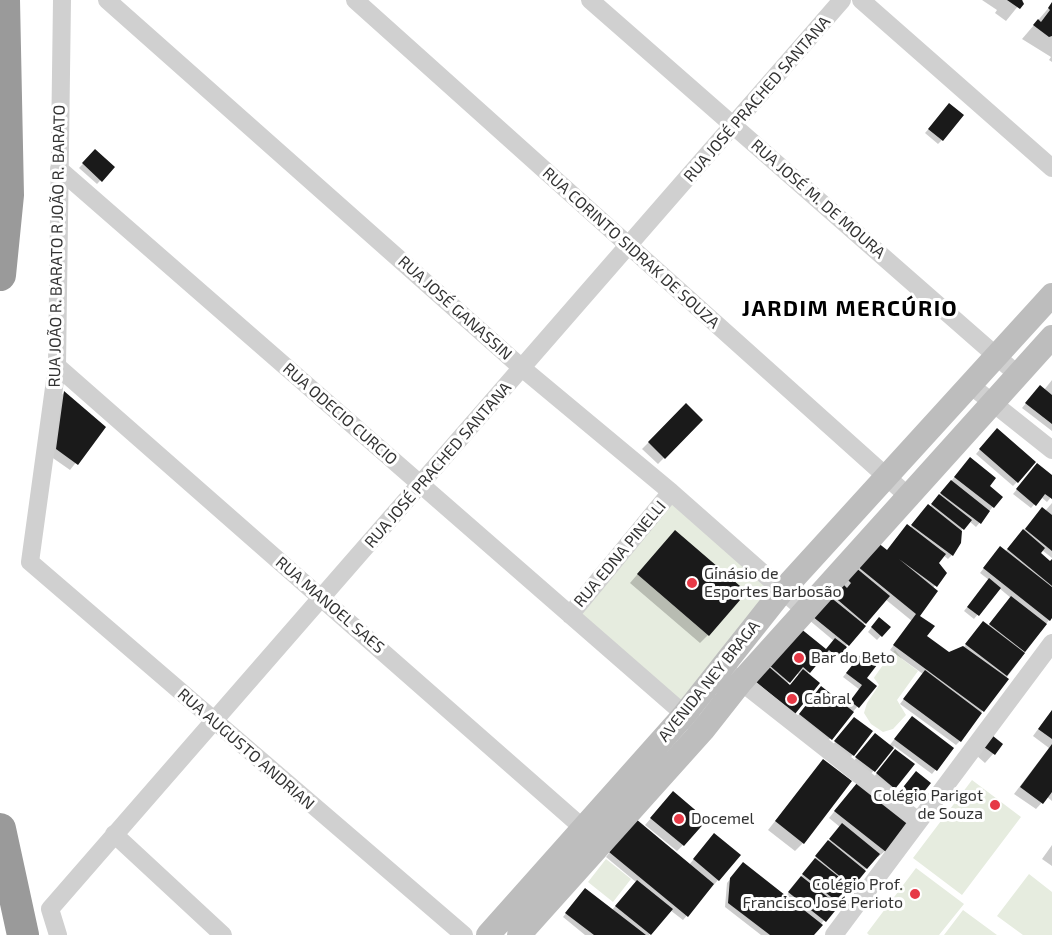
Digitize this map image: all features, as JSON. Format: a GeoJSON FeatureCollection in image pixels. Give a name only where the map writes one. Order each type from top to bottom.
{"type":"FeatureCollection","features":[{"type":"Feature","properties":{"kind":"highway"},"geometry":{"type":"LineString","coordinates":[[0,275],[8,195],[4,0]]}},
{"type":"Feature","properties":{"kind":"highway"},"geometry":{"type":"LineString","coordinates":[[0,829],[22,935]]}},
{"type":"Feature","properties":{"kind":"street","name":"RUA JOÃO R. BARATO R JOÃO R. BARATO"},"geometry":{"type":"LineString","coordinates":[[30,562],[57,366],[62,0]]}},
{"type":"Feature","properties":{"kind":"street","name":"RUA JOSÉ GANASSIN"},"geometry":{"type":"LineString","coordinates":[[107,0],[522,368],[671,492],[807,612]]}},
{"type":"Feature","properties":{"kind":"street","name":"RUA CORINTO SIDRAK DE SOUZA"},"geometry":{"type":"LineString","coordinates":[[355,0],[908,496]]}},
{"type":"Feature","properties":{"kind":"street","name":"RUA JOSÉ M. DE MOURA"},"geometry":{"type":"LineString","coordinates":[[590,0],[1018,375]]}},
{"type":"Feature","properties":{"kind":"street","name":"RUA JOSÉ PRACHED SANTANA"},"geometry":{"type":"LineString","coordinates":[[58,935],[50,909],[842,0]]}},
{"type":"Feature","properties":{"kind":"street"},"geometry":{"type":"LineString","coordinates":[[861,0],[1052,168]]}},
{"type":"Feature","properties":{"kind":"street","name":"RUA ODECIO CURCIO"},"geometry":{"type":"LineString","coordinates":[[59,169],[703,730]]}},
{"type":"Feature","properties":{"kind":"street","name":"AVENIDA NEY BRAGA"},"geometry":{"type":"LineString","coordinates":[[519,935],[703,730],[732,675],[783,590],[1052,295]]}},
{"type":"Feature","properties":{"kind":"street","name":"AVENIDA NEY BRAGA"},"geometry":{"type":"LineString","coordinates":[[488,935],[684,715],[807,612],[1052,337]]}},
{"type":"Feature","properties":{"kind":"street","name":"RUA MANOEL SAES"},"geometry":{"type":"LineString","coordinates":[[57,366],[581,828],[603,843]]}},
{"type":"Feature","properties":{"kind":"street"},"geometry":{"type":"LineString","coordinates":[[969,384],[1052,450]]}},
{"type":"Feature","properties":{"kind":"street","name":"RUA EDNA PINELLI"},"geometry":{"type":"LineString","coordinates":[[570,615],[671,492]]}},
{"type":"Feature","properties":{"kind":"street","name":"RUA AUGUSTO ANDRIAN"},"geometry":{"type":"LineString","coordinates":[[30,562],[213,722],[464,935]]}},
{"type":"Feature","properties":{"kind":"street"},"geometry":{"type":"LineString","coordinates":[[834,935],[1052,644]]}},
{"type":"Feature","properties":{"kind":"street"},"geometry":{"type":"LineString","coordinates":[[732,675],[918,820]]}},
{"type":"Feature","properties":{"kind":"street"},"geometry":{"type":"LineString","coordinates":[[114,834],[223,935]]}},
{"type":"Feature","properties":{"kind":"shaded area"},"geometry":{"type":"Polygon","coordinates":[[[672,498],[779,591],[683,708],[574,615],[672,498]]]}},
{"type":"Feature","properties":{"kind":"shaded area"},"geometry":{"type":"Polygon","coordinates":[[[895,650],[902,659],[918,671],[897,700],[906,715],[893,729],[883,732],[871,724],[864,713],[867,703],[879,685],[874,678],[895,650]]]}},
{"type":"Feature","properties":{"kind":"shaded area"},"geometry":{"type":"Polygon","coordinates":[[[972,780],[1021,817],[962,895],[913,858],[972,780]]]}},
{"type":"Feature","properties":{"kind":"shaded area"},"geometry":{"type":"Polygon","coordinates":[[[606,859],[631,879],[613,902],[588,882],[606,859]]]}},
{"type":"Feature","properties":{"kind":"shaded area"},"geometry":{"type":"Polygon","coordinates":[[[916,868],[964,904],[939,935],[869,935],[867,933],[916,868]]]}},
{"type":"Feature","properties":{"kind":"shaded area"},"geometry":{"type":"Polygon","coordinates":[[[1029,874],[1052,892],[1052,935],[1023,935],[997,916],[1029,874]]]}},
{"type":"Feature","properties":{"kind":"shaded area"},"geometry":{"type":"Polygon","coordinates":[[[963,910],[997,935],[944,935],[963,910]]]}},
{"type":"Feature","properties":{"kind":"building"},"geometry":{"type":"Polygon","coordinates":[[[1007,0],[1022,0],[1024,4],[1020,9],[1007,0]]]}},
{"type":"Feature","properties":{"kind":"building"},"geometry":{"type":"Polygon","coordinates":[[[1052,2],[1052,36],[1049,37],[1033,25],[1038,19],[1041,22],[1050,10],[1048,8],[1052,2]]]}},
{"type":"Feature","properties":{"kind":"building"},"geometry":{"type":"Polygon","coordinates":[[[949,103],[964,115],[943,141],[928,129],[949,103]]]}},
{"type":"Feature","properties":{"kind":"building"},"geometry":{"type":"Polygon","coordinates":[[[95,149],[115,167],[102,182],[82,163],[95,149]]]}},
{"type":"Feature","properties":{"kind":"building"},"geometry":{"type":"Polygon","coordinates":[[[1040,385],[1052,395],[1052,424],[1025,403],[1040,385]]]}},
{"type":"Feature","properties":{"kind":"building"},"geometry":{"type":"Polygon","coordinates":[[[64,391],[106,427],[78,465],[56,449],[64,391]]]}},
{"type":"Feature","properties":{"kind":"building"},"geometry":{"type":"Polygon","coordinates":[[[686,403],[703,420],[665,459],[648,442],[686,403]]]}},
{"type":"Feature","properties":{"kind":"building"},"geometry":{"type":"Polygon","coordinates":[[[997,428],[1036,462],[1018,483],[979,449],[997,428]]]}},
{"type":"Feature","properties":{"kind":"building"},"geometry":{"type":"Polygon","coordinates":[[[970,457],[996,478],[990,486],[1003,497],[994,508],[954,477],[970,457]]]}},
{"type":"Feature","properties":{"kind":"building"},"geometry":{"type":"Polygon","coordinates":[[[1037,463],[1052,475],[1052,499],[1045,494],[1036,506],[1016,489],[1037,463]]]}},
{"type":"Feature","properties":{"kind":"building"},"geometry":{"type":"Polygon","coordinates":[[[951,480],[990,511],[981,524],[940,493],[951,480]]]}},
{"type":"Feature","properties":{"kind":"building"},"geometry":{"type":"Polygon","coordinates":[[[939,494],[972,520],[964,530],[931,504],[939,494]]]}},
{"type":"Feature","properties":{"kind":"building"},"geometry":{"type":"Polygon","coordinates":[[[928,504],[962,531],[961,543],[953,556],[911,525],[928,504]]]}},
{"type":"Feature","properties":{"kind":"building"},"geometry":{"type":"Polygon","coordinates":[[[1042,507],[1052,515],[1052,551],[1025,529],[1042,507]]]}},
{"type":"Feature","properties":{"kind":"building"},"geometry":{"type":"Polygon","coordinates":[[[907,524],[946,554],[939,563],[947,573],[937,587],[899,559],[938,591],[920,616],[935,626],[927,636],[949,652],[963,646],[1009,679],[984,712],[893,645],[916,614],[857,566],[877,542],[887,550],[907,524]]]}},
{"type":"Feature","properties":{"kind":"building"},"geometry":{"type":"Polygon","coordinates":[[[1023,529],[1045,548],[1041,553],[1050,561],[1052,559],[1052,586],[1007,549],[1023,529]]]}},
{"type":"Feature","properties":{"kind":"building","name":"Ginásio de Esportes Barbosão"},"geometry":{"type":"Polygon","coordinates":[[[675,530],[747,592],[709,636],[637,574],[675,530]]]}},
{"type":"Feature","properties":{"kind":"building"},"geometry":{"type":"Polygon","coordinates":[[[1000,546],[1052,587],[1052,618],[1050,621],[983,568],[1000,546]]]}},
{"type":"Feature","properties":{"kind":"building"},"geometry":{"type":"Polygon","coordinates":[[[855,567],[890,596],[866,624],[832,595],[842,583],[847,588],[851,583],[846,578],[855,567]]]}},
{"type":"Feature","properties":{"kind":"building"},"geometry":{"type":"Polygon","coordinates":[[[989,578],[1001,588],[979,616],[967,607],[989,578]]]}},
{"type":"Feature","properties":{"kind":"building"},"geometry":{"type":"Polygon","coordinates":[[[829,596],[866,626],[849,646],[812,616],[829,596]]]}},
{"type":"Feature","properties":{"kind":"building"},"geometry":{"type":"Polygon","coordinates":[[[1011,596],[1047,624],[1025,652],[989,624],[1011,596]]]}},
{"type":"Feature","properties":{"kind":"building"},"geometry":{"type":"Polygon","coordinates":[[[879,617],[891,627],[882,637],[871,627],[879,617]]]}},
{"type":"Feature","properties":{"kind":"building"},"geometry":{"type":"Polygon","coordinates":[[[983,621],[1025,653],[1007,676],[965,644],[983,621]]]}},
{"type":"Feature","properties":{"kind":"building","name":"Bar do Beto"},"geometry":{"type":"Polygon","coordinates":[[[800,628],[826,649],[835,638],[847,647],[838,658],[829,650],[810,673],[803,667],[790,683],[769,665],[800,628]]]}},
{"type":"Feature","properties":{"kind":"building"},"geometry":{"type":"Polygon","coordinates":[[[862,653],[877,665],[867,678],[877,686],[859,708],[850,701],[862,685],[846,673],[862,653]]]}},
{"type":"Feature","properties":{"kind":"building","name":"Cabral"},"geometry":{"type":"Polygon","coordinates":[[[768,666],[790,685],[803,669],[820,683],[795,714],[755,681],[768,666]]]}},
{"type":"Feature","properties":{"kind":"building"},"geometry":{"type":"Polygon","coordinates":[[[925,670],[982,713],[961,742],[903,699],[925,670]]]}},
{"type":"Feature","properties":{"kind":"building"},"geometry":{"type":"Polygon","coordinates":[[[821,686],[854,712],[832,740],[799,714],[821,686]]]}},
{"type":"Feature","properties":{"kind":"building"},"geometry":{"type":"Polygon","coordinates":[[[1052,710],[1052,739],[1038,729],[1052,710]]]}},
{"type":"Feature","properties":{"kind":"building"},"geometry":{"type":"Polygon","coordinates":[[[912,716],[954,748],[937,771],[894,739],[912,716]]]}},
{"type":"Feature","properties":{"kind":"building"},"geometry":{"type":"Polygon","coordinates":[[[854,717],[873,731],[854,756],[834,741],[854,717]]]}},
{"type":"Feature","properties":{"kind":"building"},"geometry":{"type":"Polygon","coordinates":[[[875,733],[894,748],[875,772],[855,757],[875,733]]]}},
{"type":"Feature","properties":{"kind":"building"},"geometry":{"type":"Polygon","coordinates":[[[993,736],[1003,744],[995,755],[984,747],[993,736]]]}},
{"type":"Feature","properties":{"kind":"building"},"geometry":{"type":"Polygon","coordinates":[[[1052,744],[1052,792],[1043,804],[1020,787],[1052,744]]]}},
{"type":"Feature","properties":{"kind":"building"},"geometry":{"type":"Polygon","coordinates":[[[895,749],[915,764],[895,789],[876,773],[895,749]]]}},
{"type":"Feature","properties":{"kind":"building"},"geometry":{"type":"Polygon","coordinates":[[[823,759],[852,781],[804,844],[775,821],[823,759]]]}},
{"type":"Feature","properties":{"kind":"building"},"geometry":{"type":"Polygon","coordinates":[[[916,771],[931,783],[915,803],[900,791],[916,771]]]}},
{"type":"Feature","properties":{"kind":"building"},"geometry":{"type":"Polygon","coordinates":[[[857,783],[909,823],[886,852],[834,811],[857,783]]]}},
{"type":"Feature","properties":{"kind":"building","name":"Docemel"},"geometry":{"type":"Polygon","coordinates":[[[673,791],[707,820],[684,846],[650,818],[673,791]]]}},
{"type":"Feature","properties":{"kind":"building"},"geometry":{"type":"Polygon","coordinates":[[[636,819],[714,884],[688,917],[609,852],[636,819]]]}},
{"type":"Feature","properties":{"kind":"building"},"geometry":{"type":"Polygon","coordinates":[[[842,823],[880,854],[867,869],[829,839],[842,823]]]}},
{"type":"Feature","properties":{"kind":"building"},"geometry":{"type":"Polygon","coordinates":[[[714,833],[741,855],[719,881],[693,859],[714,833]]]}},
{"type":"Feature","properties":{"kind":"building"},"geometry":{"type":"Polygon","coordinates":[[[828,840],[866,871],[853,887],[815,856],[828,840]]]}},
{"type":"Feature","properties":{"kind":"building"},"geometry":{"type":"Polygon","coordinates":[[[815,858],[853,888],[840,904],[802,874],[815,858]]]}},
{"type":"Feature","properties":{"kind":"building"},"geometry":{"type":"Polygon","coordinates":[[[743,862],[823,925],[814,935],[770,935],[728,903],[730,878],[743,862]]]}},
{"type":"Feature","properties":{"kind":"building"},"geometry":{"type":"Polygon","coordinates":[[[801,876],[839,906],[826,922],[788,892],[801,876]]]}},
{"type":"Feature","properties":{"kind":"building"},"geometry":{"type":"Polygon","coordinates":[[[637,880],[673,909],[651,935],[615,906],[637,880]]]}},
{"type":"Feature","properties":{"kind":"building"},"geometry":{"type":"Polygon","coordinates":[[[585,888],[646,935],[594,935],[565,913],[585,888]]]}},
{"type":"Feature","properties":{"kind":"place","name":"Ginásio de Esportes Barbosão"},"geometry":{"type":"Point","coordinates":[692,583]}},
{"type":"Feature","properties":{"kind":"place","name":"Bar do Beto"},"geometry":{"type":"Point","coordinates":[799,658]}},
{"type":"Feature","properties":{"kind":"place","name":"Cabral"},"geometry":{"type":"Point","coordinates":[792,699]}},
{"type":"Feature","properties":{"kind":"place","name":"Colégio Parigot de Souza"},"geometry":{"type":"Point","coordinates":[995,805]}},
{"type":"Feature","properties":{"kind":"place","name":"Docemel"},"geometry":{"type":"Point","coordinates":[679,819]}},
{"type":"Feature","properties":{"kind":"place","name":"Colégio Prof. Francisco José Perioto"},"geometry":{"type":"Point","coordinates":[915,894]}},
{"type":"Feature","properties":{"kind":"district","name":"JARDIM MERCÚRIO"},"geometry":{"type":"Point","coordinates":[850,309]}}]}
